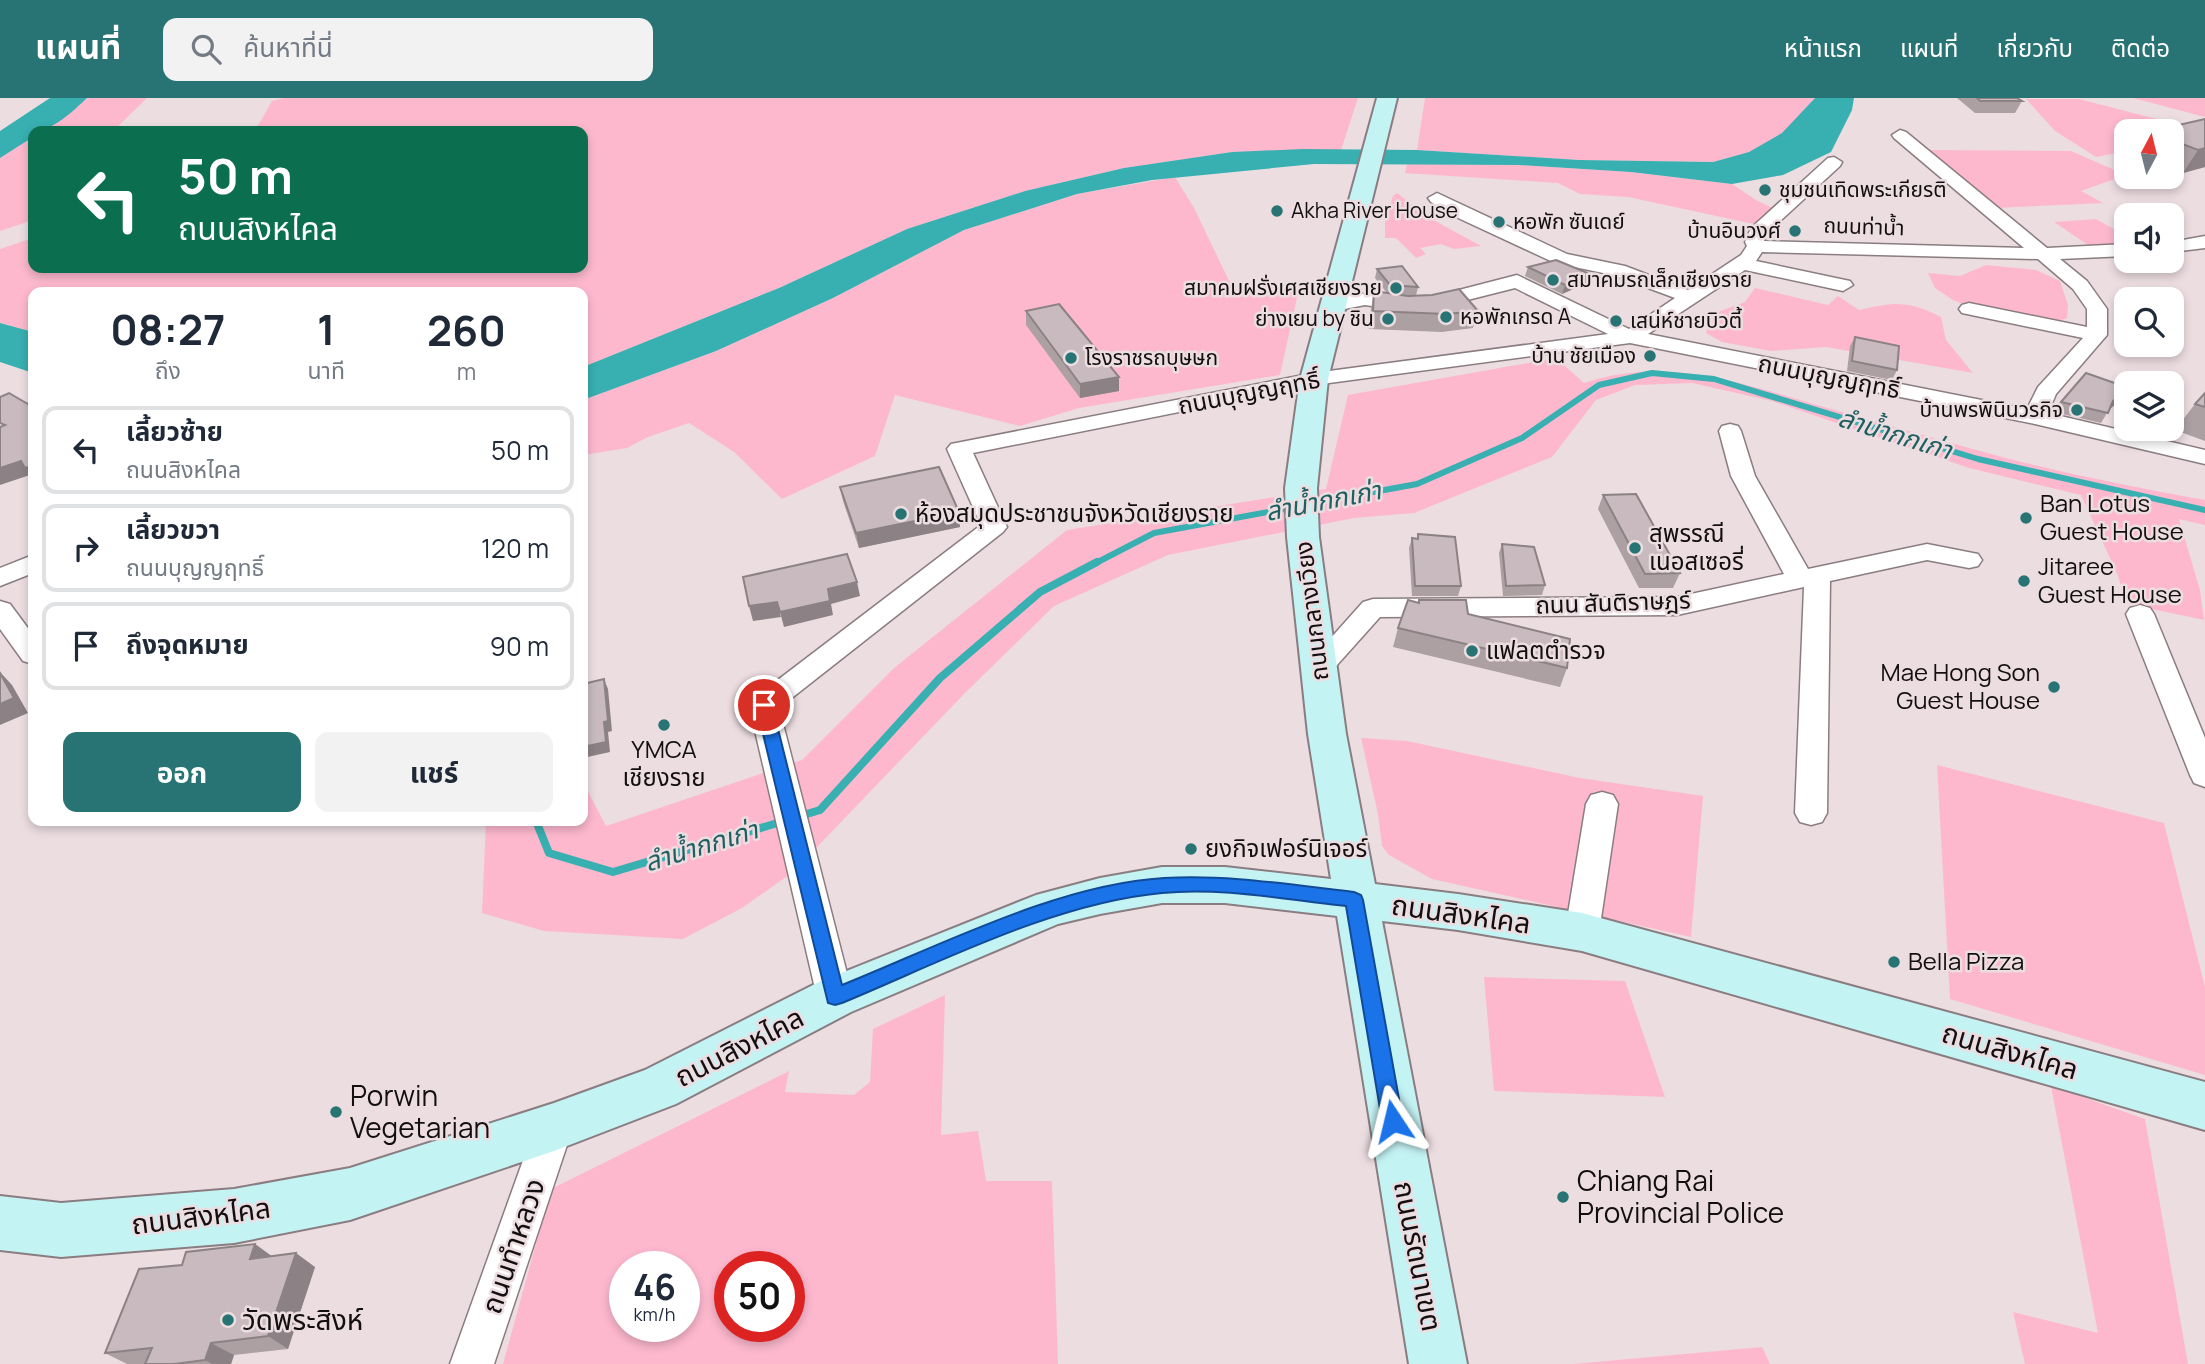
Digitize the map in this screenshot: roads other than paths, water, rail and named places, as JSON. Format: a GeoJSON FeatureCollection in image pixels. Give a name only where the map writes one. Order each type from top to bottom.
{"type":"FeatureCollection","features":[{"type":"Feature","properties":{"kind":"main road"},"geometry":{"type":"LineString","coordinates":[[1342,294],[1387,98]]}},
{"type":"Feature","properties":{"kind":"main road"},"geometry":{"type":"LineString","coordinates":[[1351,155],[1318,280],[1320,292],[1342,294],[1362,277],[1379,218]]}},
{"type":"Feature","properties":{"kind":"main road","name":"ถนนกลางเวียง"},"geometry":{"type":"LineString","coordinates":[[1342,294],[1314,379],[1301,488],[1304,537],[1327,734],[1354,900]]}},
{"type":"Feature","properties":{"kind":"main road","name":"ถนนสิงหไคล"},"geometry":{"type":"LineString","coordinates":[[0,1223],[61,1230],[234,1216],[350,1194],[554,1127],[659,1088],[835,997],[1051,908],[1162,885],[1225,885],[1458,912],[1582,932],[2205,1106]]}},
{"type":"Feature","properties":{"kind":"main road","name":"ถนนรัตนาเขต"},"geometry":{"type":"LineString","coordinates":[[1354,900],[1438,1364]]}},
{"type":"Feature","properties":{"kind":"street"},"geometry":{"type":"LineString","coordinates":[[1900,135],[2080,285],[2097,309],[2096,335],[2046,391],[2035,418]]}},
{"type":"Feature","properties":{"kind":"street"},"geometry":{"type":"LineString","coordinates":[[1342,294],[1414,305],[1465,296],[1517,281],[1630,337],[1754,252],[1757,232],[1834,162]]}},
{"type":"Feature","properties":{"kind":"street"},"geometry":{"type":"LineString","coordinates":[[1437,198],[1462,213],[1562,259],[1618,270],[1689,297]]}},
{"type":"Feature","properties":{"kind":"street"},"geometry":{"type":"LineString","coordinates":[[2184,245],[2205,242]]}},
{"type":"Feature","properties":{"kind":"street","name":"ถนนท่าน้ำ"},"geometry":{"type":"LineString","coordinates":[[1756,246],[2044,254],[2114,251]]}},
{"type":"Feature","properties":{"kind":"street"},"geometry":{"type":"LineString","coordinates":[[1741,262],[1843,285]]}},
{"type":"Feature","properties":{"kind":"street"},"geometry":{"type":"LineString","coordinates":[[1969,309],[2096,335]]}},
{"type":"Feature","properties":{"kind":"street","name":"ถนนบุญญฤทธิ์"},"geometry":{"type":"LineString","coordinates":[[835,997],[764,705],[994,527],[959,449],[1314,379],[1630,337],[2035,418],[2205,457]]}},
{"type":"Feature","properties":{"kind":"street"},"geometry":{"type":"LineString","coordinates":[[1730,430],[1743,476],[1808,578],[1811,813]]}},
{"type":"Feature","properties":{"kind":"street","name":"ถนน สันติราษฎร์"},"geometry":{"type":"LineString","coordinates":[[1319,667],[1373,608],[1677,606],[1927,552],[1969,560]]}},
{"type":"Feature","properties":{"kind":"street"},"geometry":{"type":"LineString","coordinates":[[0,579],[28,565]]}},
{"type":"Feature","properties":{"kind":"street"},"geometry":{"type":"LineString","coordinates":[[0,610],[28,647]]}},
{"type":"Feature","properties":{"kind":"street"},"geometry":{"type":"LineString","coordinates":[[2140,614],[2205,775]]}},
{"type":"Feature","properties":{"kind":"street"},"geometry":{"type":"LineString","coordinates":[[1582,932],[1602,804]]}},
{"type":"Feature","properties":{"kind":"street","name":"ถนนทำหลวง"},"geometry":{"type":"LineString","coordinates":[[472,1364],[554,1127]]}},
{"type":"Feature","properties":{"kind":"water"},"geometry":{"type":"Polygon","coordinates":[[[50,98],[87,98],[51,126],[28,126],[28,140],[0,158],[0,131],[50,98]]]}},
{"type":"Feature","properties":{"kind":"water"},"geometry":{"type":"Polygon","coordinates":[[[1815,98],[1854,98],[1852,110],[1831,152],[1783,175],[1732,184],[1631,172],[1519,165],[1314,164],[1152,180],[1077,194],[964,230],[833,298],[716,351],[588,398],[588,365],[779,288],[907,229],[1025,191],[1124,168],[1232,152],[1303,149],[1417,150],[1579,160],[1713,162],[1749,152],[1782,133],[1815,98]]]}},
{"type":"Feature","properties":{"kind":"water"},"geometry":{"type":"Polygon","coordinates":[[[0,323],[28,331],[28,371],[0,362],[0,323]]]}},
{"type":"Feature","properties":{"kind":"waterway","name":"ลำน้ำกกเก่า"},"geometry":{"type":"LineString","coordinates":[[1308,504],[1417,484],[1522,438],[1599,385],[1652,373],[1714,379],[1978,459],[2205,510]]}},
{"type":"Feature","properties":{"kind":"waterway","name":"ลำน้ำกกเก่า"},"geometry":{"type":"LineString","coordinates":[[1094,564],[1154,533],[1295,507]]}},
{"type":"Feature","properties":{"kind":"waterway","name":"ลำน้ำกกเก่า"},"geometry":{"type":"LineString","coordinates":[[797,817],[820,810],[940,678],[1040,592],[1097,562]]}},
{"type":"Feature","properties":{"kind":"waterway","name":"ลำน้ำกกเก่า"},"geometry":{"type":"LineString","coordinates":[[538,826],[549,853],[613,872],[784,821]]}},
{"type":"Feature","properties":{"kind":"place","name":"ชุมชนเทิดพระเกียรติ"},"geometry":{"type":"Point","coordinates":[1765,190]}},
{"type":"Feature","properties":{"kind":"place","name":"Akha River House"},"geometry":{"type":"Point","coordinates":[1277,211]}},
{"type":"Feature","properties":{"kind":"place","name":"หอพัก ซันเดย์"},"geometry":{"type":"Point","coordinates":[1499,222]}},
{"type":"Feature","properties":{"kind":"place","name":"บ้านอินวงศ์"},"geometry":{"type":"Point","coordinates":[1795,231]}},
{"type":"Feature","properties":{"kind":"place","name":"สมาคมรถเล็กเชียงราย"},"geometry":{"type":"Point","coordinates":[1553,280]}},
{"type":"Feature","properties":{"kind":"place","name":"สมาคมฝรั่งเศสเชียงราย"},"geometry":{"type":"Point","coordinates":[1396,288]}},
{"type":"Feature","properties":{"kind":"place","name":"หอพักเกรด A"},"geometry":{"type":"Point","coordinates":[1446,317]}},
{"type":"Feature","properties":{"kind":"place","name":"ย่างเยน by ชิน"},"geometry":{"type":"Point","coordinates":[1388,319]}},
{"type":"Feature","properties":{"kind":"place","name":"เสน่ห์ชายบิวตี้"},"geometry":{"type":"Point","coordinates":[1616,321]}},
{"type":"Feature","properties":{"kind":"place","name":"บ้าน ชัยเมือง"},"geometry":{"type":"Point","coordinates":[1650,356]}},
{"type":"Feature","properties":{"kind":"place","name":"โรงราชรถบุษษก"},"geometry":{"type":"Point","coordinates":[1071,358]}},
{"type":"Feature","properties":{"kind":"place","name":"บ้านพรพินินวรกิจ"},"geometry":{"type":"Point","coordinates":[2077,410]}},
{"type":"Feature","properties":{"kind":"place","name":"ห้องสมุดประชาชนจังหวัดเชียงราย"},"geometry":{"type":"Point","coordinates":[901,514]}},
{"type":"Feature","properties":{"kind":"place","name":"Ban Lotus Guest House"},"geometry":{"type":"Point","coordinates":[2026,518]}},
{"type":"Feature","properties":{"kind":"place","name":"สุพรรณี เนอสเซอรี่"},"geometry":{"type":"Point","coordinates":[1635,548]}},
{"type":"Feature","properties":{"kind":"place","name":"Jitaree Guest House"},"geometry":{"type":"Point","coordinates":[2024,581]}},
{"type":"Feature","properties":{"kind":"place","name":"แฟลตตำรวจ"},"geometry":{"type":"Point","coordinates":[1472,651]}},
{"type":"Feature","properties":{"kind":"place","name":"Mae Hong Son Guest House"},"geometry":{"type":"Point","coordinates":[2054,687]}},
{"type":"Feature","properties":{"kind":"place","name":"YMCA เชียงราย"},"geometry":{"type":"Point","coordinates":[664,725]}},
{"type":"Feature","properties":{"kind":"place","name":"ยงกิจเฟอร์นิเจอร์"},"geometry":{"type":"Point","coordinates":[1191,849]}},
{"type":"Feature","properties":{"kind":"place","name":"Bella Pizza"},"geometry":{"type":"Point","coordinates":[1894,962]}},
{"type":"Feature","properties":{"kind":"place","name":"Porwin Vegetarian"},"geometry":{"type":"Point","coordinates":[336,1112]}},
{"type":"Feature","properties":{"kind":"place","name":"Chiang Rai Provincial Police"},"geometry":{"type":"Point","coordinates":[1563,1197]}},
{"type":"Feature","properties":{"kind":"place","name":"วัดพระสิงห์"},"geometry":{"type":"Point","coordinates":[228,1320]}}]}
